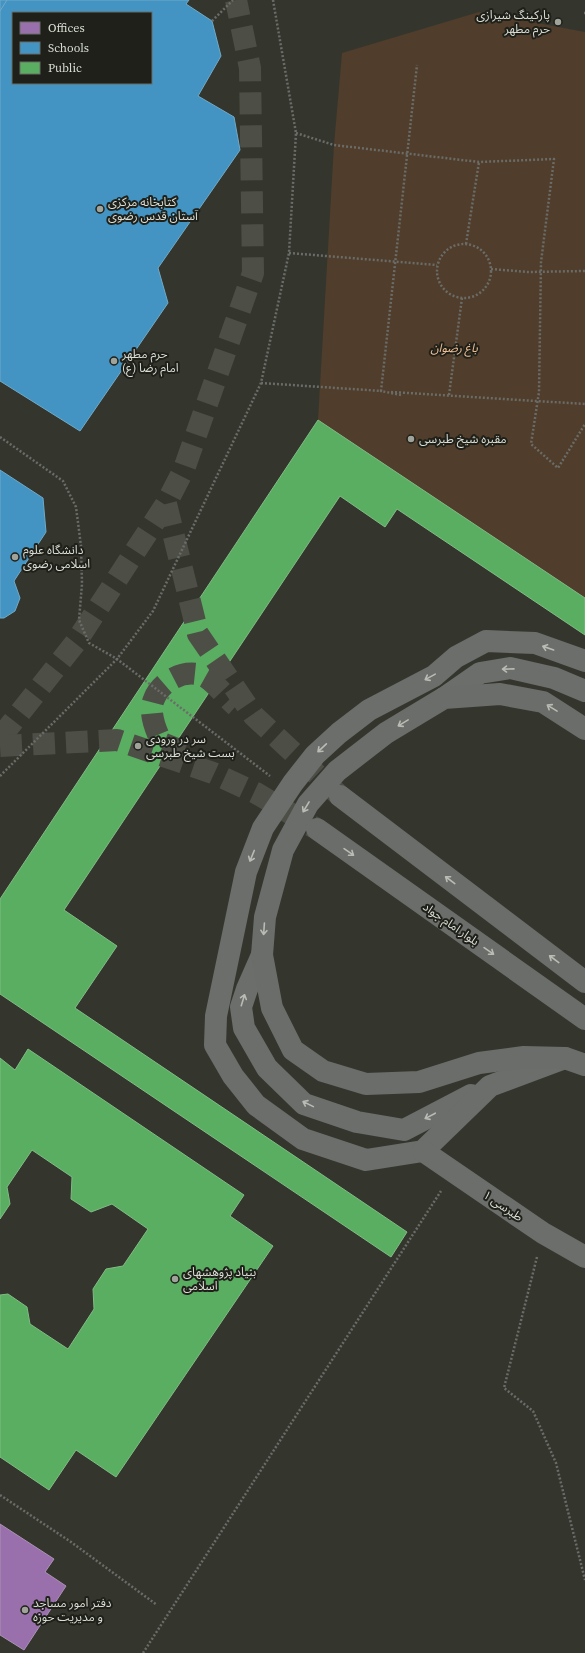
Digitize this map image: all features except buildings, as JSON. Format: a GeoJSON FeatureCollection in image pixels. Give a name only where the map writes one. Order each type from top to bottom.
{"type":"FeatureCollection","features":[{"type":"Feature","properties":{"kind":"main road"},"geometry":{"type":"LineString","coordinates":[[575,1062],[524,1057],[479,1063],[418,1082],[366,1084],[323,1071],[293,1050],[272,1008],[262,955],[265,917],[283,850],[308,804],[337,771],[380,738],[444,698],[500,694],[543,702],[585,729]]}},
{"type":"Feature","properties":{"kind":"main road"},"geometry":{"type":"LineString","coordinates":[[340,796],[585,982]]}},
{"type":"Feature","properties":{"kind":"main road","name":"بلوار امام جواد"},"geometry":{"type":"LineString","coordinates":[[317,829],[585,1019]]}},
{"type":"Feature","properties":{"kind":"lane"},"geometry":{"type":"LineString","coordinates":[[490,1086],[423,1151],[366,1160],[303,1139],[256,1105],[233,1076],[216,1045],[216,1016],[246,872],[263,828],[288,790],[315,755],[339,733],[369,710],[434,676],[456,657],[486,641],[535,643],[585,661]]}},
{"type":"Feature","properties":{"kind":"lane"},"geometry":{"type":"LineString","coordinates":[[444,698],[480,673],[510,668],[554,678],[585,691]]}},
{"type":"Feature","properties":{"kind":"lane"},"geometry":{"type":"LineString","coordinates":[[262,955],[246,989],[241,1007],[244,1028],[266,1068],[304,1104],[357,1122],[404,1130],[490,1086],[575,1062]]}},
{"type":"Feature","properties":{"kind":"lane","name":"طبرسی ۱"},"geometry":{"type":"LineString","coordinates":[[423,1151],[543,1233],[585,1257]]}},
{"type":"Feature","properties":{"kind":"path"},"geometry":{"type":"LineString","coordinates":[[212,21],[233,0]]}},
{"type":"Feature","properties":{"kind":"path"},"geometry":{"type":"LineString","coordinates":[[0,776],[117,659],[153,611],[261,383],[289,253],[296,133],[273,0]]}},
{"type":"Feature","properties":{"kind":"path"},"geometry":{"type":"LineString","coordinates":[[381,391],[417,65]]}},
{"type":"Feature","properties":{"kind":"path"},"geometry":{"type":"LineString","coordinates":[[296,133],[334,145],[479,162],[554,159],[542,272],[538,401],[531,444],[558,468],[585,424]]}},
{"type":"Feature","properties":{"kind":"path"},"geometry":{"type":"LineString","coordinates":[[466,244],[479,162]]}},
{"type":"Feature","properties":{"kind":"path"},"geometry":{"type":"LineString","coordinates":[[466,244],[480,249],[489,261],[491,269],[490,278],[486,286],[479,293],[471,297],[462,298],[453,296],[445,291],[440,284],[437,275],[438,266],[444,252],[451,247],[466,244]]}},
{"type":"Feature","properties":{"kind":"path"},"geometry":{"type":"LineString","coordinates":[[289,253],[438,266]]}},
{"type":"Feature","properties":{"kind":"path"},"geometry":{"type":"LineString","coordinates":[[491,269],[542,272],[585,271]]}},
{"type":"Feature","properties":{"kind":"path"},"geometry":{"type":"LineString","coordinates":[[449,395],[462,298]]}},
{"type":"Feature","properties":{"kind":"path"},"geometry":{"type":"LineString","coordinates":[[261,383],[585,404]]}},
{"type":"Feature","properties":{"kind":"path"},"geometry":{"type":"LineString","coordinates":[[381,391],[401,395]]}},
{"type":"Feature","properties":{"kind":"path"},"geometry":{"type":"LineString","coordinates":[[0,436],[63,481],[76,507],[81,546],[82,584],[78,620],[89,643],[117,659],[288,790]]}},
{"type":"Feature","properties":{"kind":"path"},"geometry":{"type":"LineString","coordinates":[[143,1653],[453,1172]]}},
{"type":"Feature","properties":{"kind":"path"},"geometry":{"type":"LineString","coordinates":[[543,1233],[504,1388],[534,1411],[553,1456],[585,1580]]}},
{"type":"Feature","properties":{"kind":"path"},"geometry":{"type":"LineString","coordinates":[[0,1495],[71,1542],[157,1605]]}},
{"type":"Feature","properties":{"kind":"green space","name":"باغ رضوان"},"geometry":{"type":"Polygon","coordinates":[[[479,12],[585,32],[585,598],[318,420],[334,145],[342,53],[479,12]]]}},
{"type":"Feature","properties":{"kind":"tunnel"},"geometry":{"type":"LineString","coordinates":[[0,738],[76,642],[166,504],[184,469],[253,273],[250,68],[236,0]]}},
{"type":"Feature","properties":{"kind":"tunnel"},"geometry":{"type":"LineString","coordinates":[[166,504],[198,634],[254,716],[340,796]]}},
{"type":"Feature","properties":{"kind":"tunnel"},"geometry":{"type":"LineString","coordinates":[[184,752],[162,743],[155,727],[152,715],[152,704],[163,686],[169,681],[184,674],[200,675],[211,681],[236,706]]}},
{"type":"Feature","properties":{"kind":"tunnel"},"geometry":{"type":"LineString","coordinates":[[0,746],[117,740],[213,773],[256,793],[315,828]]}},
{"type":"Feature","properties":{"kind":"place","name":"پارکینگ شیرازی حرم مطهر"},"geometry":{"type":"Point","coordinates":[558,22]}},
{"type":"Feature","properties":{"kind":"place","name":"کتابخانه مرکزی آستان قدس رضوی"},"geometry":{"type":"Point","coordinates":[100,209]}},
{"type":"Feature","properties":{"kind":"place","name":"حرم مطهر امام رضا (ع)"},"geometry":{"type":"Point","coordinates":[114,361]}},
{"type":"Feature","properties":{"kind":"place","name":"مقبره شیخ طبرسی"},"geometry":{"type":"Point","coordinates":[411,439]}},
{"type":"Feature","properties":{"kind":"place","name":"دانشگاه علوم اسلامی رضوی"},"geometry":{"type":"Point","coordinates":[15,557]}},
{"type":"Feature","properties":{"kind":"place","name":"سر در ورودی بست شیخ طبرسی"},"geometry":{"type":"Point","coordinates":[138,746]}},
{"type":"Feature","properties":{"kind":"place","name":"بنیاد پژوهشهای اسلامی"},"geometry":{"type":"Point","coordinates":[175,1279]}},
{"type":"Feature","properties":{"kind":"place","name":"دفتر امور مساجد و مدیریت حوزه"},"geometry":{"type":"Point","coordinates":[25,1610]}}]}
